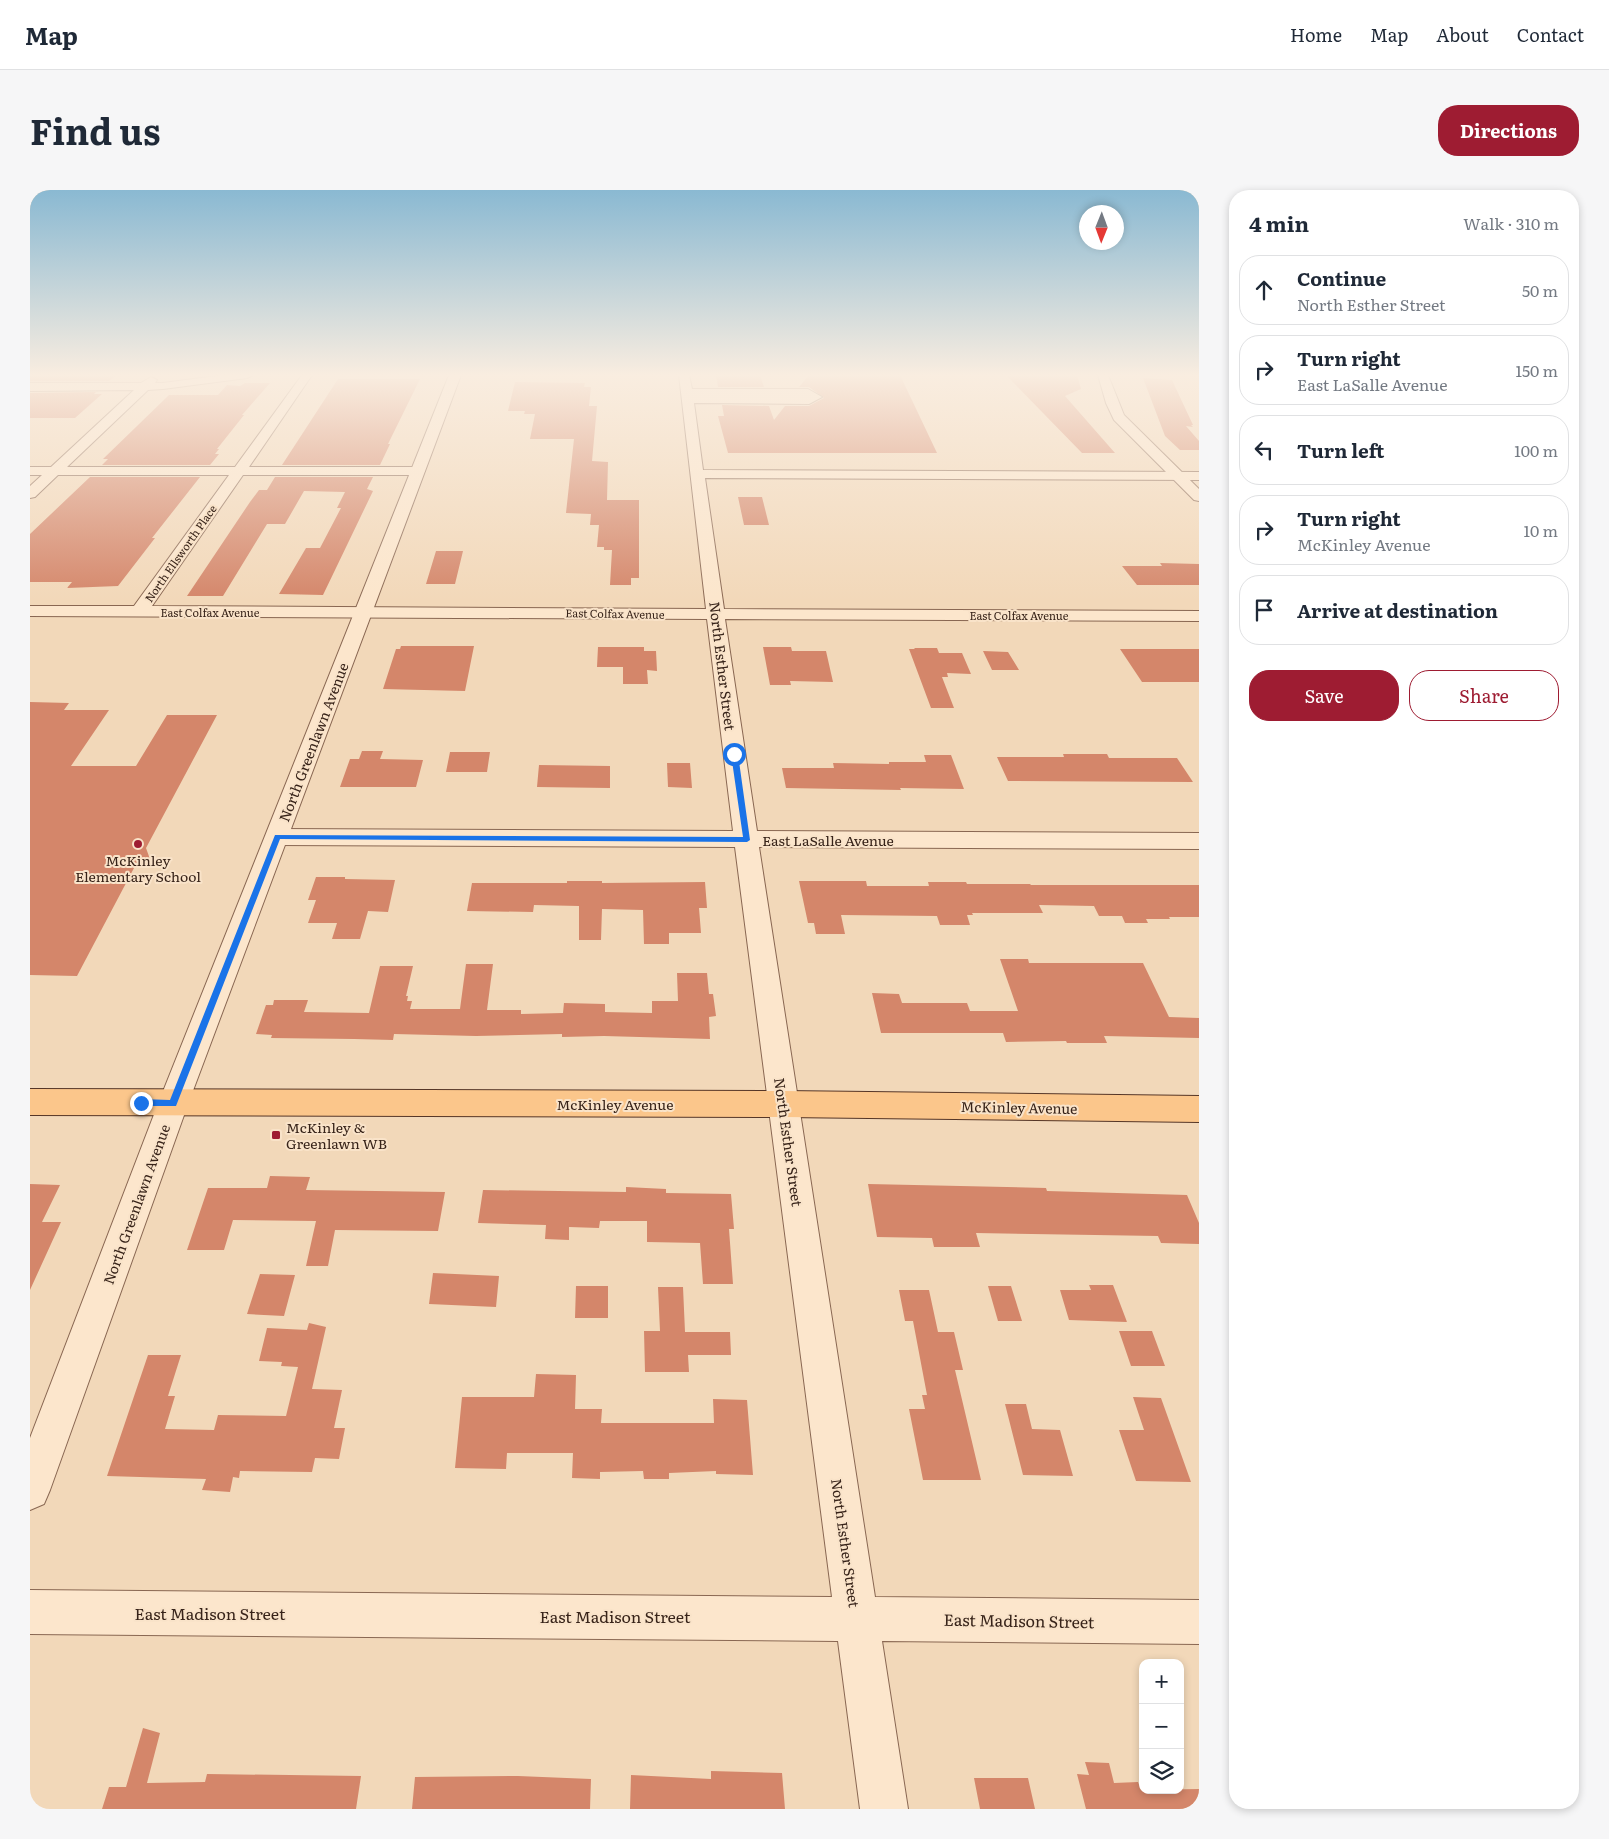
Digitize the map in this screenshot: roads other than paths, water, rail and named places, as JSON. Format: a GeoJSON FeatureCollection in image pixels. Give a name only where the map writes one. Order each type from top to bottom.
{"type":"FeatureCollection","features":[{"type":"Feature","properties":{"kind":"main road","name":"McKinley Avenue"},"geometry":{"type":"LineString","coordinates":[[30,1102],[173,1104],[784,1104],[1199,1109]]}},
{"type":"Feature","properties":{"kind":"street"},"geometry":{"type":"LineString","coordinates":[[30,494],[76,451]]}},
{"type":"Feature","properties":{"kind":"street","name":"North Ellsworth Place"},"geometry":{"type":"LineString","coordinates":[[139,612],[253,451]]}},
{"type":"Feature","properties":{"kind":"street","name":"North Greenlawn Avenue"},"geometry":{"type":"LineString","coordinates":[[30,1490],[173,1104],[426,451]]}},
{"type":"Feature","properties":{"kind":"street","name":"North Esther Street"},"geometry":{"type":"LineString","coordinates":[[695,451],[815,1334],[858,1619],[884,1809]]}},
{"type":"Feature","properties":{"kind":"street"},"geometry":{"type":"LineString","coordinates":[[1152,451],[1199,497]]}},
{"type":"Feature","properties":{"kind":"street"},"geometry":{"type":"LineString","coordinates":[[30,471],[418,472]]}},
{"type":"Feature","properties":{"kind":"street"},"geometry":{"type":"LineString","coordinates":[[698,474],[1199,476]]}},
{"type":"Feature","properties":{"kind":"street","name":"East Colfax Avenue"},"geometry":{"type":"LineString","coordinates":[[30,611],[1199,616]]}},
{"type":"Feature","properties":{"kind":"street","name":"East LaSalle Avenue"},"geometry":{"type":"LineString","coordinates":[[277,837],[1199,841]]}},
{"type":"Feature","properties":{"kind":"street","name":"East Madison Street"},"geometry":{"type":"LineString","coordinates":[[30,1612],[1199,1622]]}},
{"type":"Feature","properties":{"kind":"place","name":"McKinley Elementary School"},"geometry":{"type":"Point","coordinates":[138,844]}},
{"type":"Feature","properties":{"kind":"place","name":"McKinley & Greenlawn WB"},"geometry":{"type":"Point","coordinates":[276,1135]}}]}
